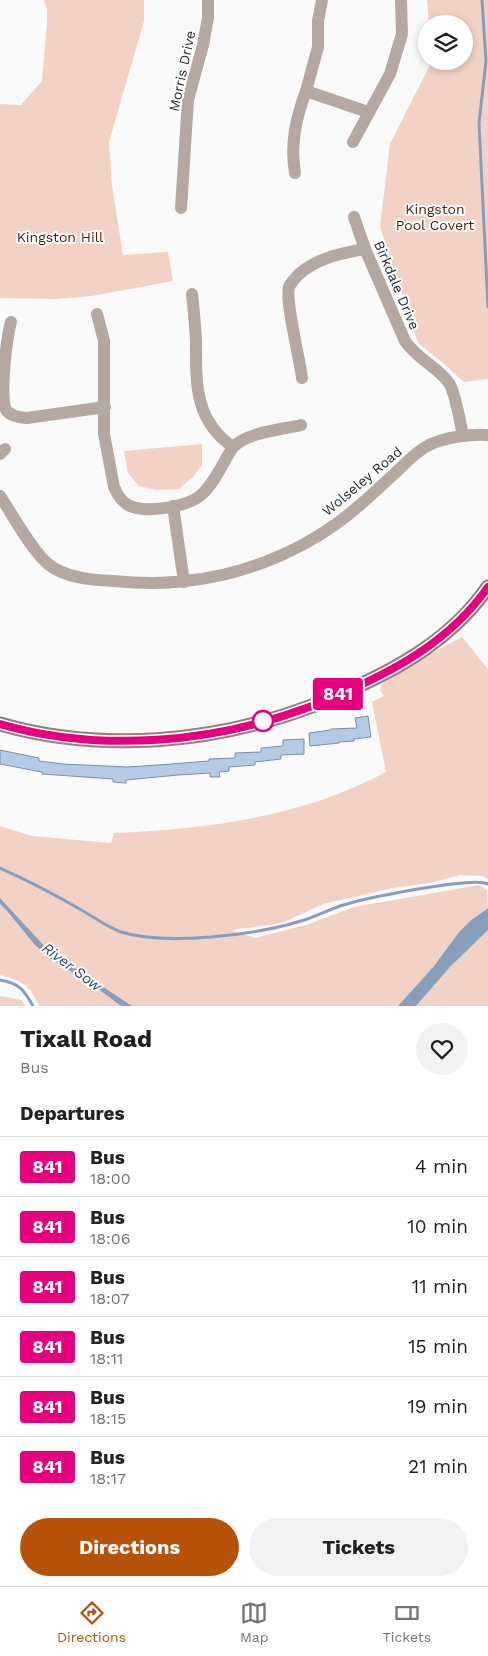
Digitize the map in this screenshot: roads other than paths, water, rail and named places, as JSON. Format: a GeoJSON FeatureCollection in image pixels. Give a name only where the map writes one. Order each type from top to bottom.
{"type":"FeatureCollection","features":[{"type":"Feature","properties":{"kind":"street","name":"Morris Drive"},"geometry":{"type":"LineString","coordinates":[[181,208],[188,100],[203,45],[208,18],[208,0]]}},
{"type":"Feature","properties":{"kind":"street"},"geometry":{"type":"LineString","coordinates":[[295,173],[292,159],[296,119],[318,47],[318,21],[322,0]]}},
{"type":"Feature","properties":{"kind":"street"},"geometry":{"type":"LineString","coordinates":[[353,142],[390,74],[402,34],[401,0]]}},
{"type":"Feature","properties":{"kind":"street"},"geometry":{"type":"LineString","coordinates":[[306,91],[368,112]]}},
{"type":"Feature","properties":{"kind":"street","name":"Birkdale Drive"},"geometry":{"type":"LineString","coordinates":[[354,217],[365,248],[405,341],[411,351],[444,378],[450,386],[463,436]]}},
{"type":"Feature","properties":{"kind":"street"},"geometry":{"type":"LineString","coordinates":[[302,378],[290,306],[288,290],[290,284],[306,268],[318,260],[365,248]]}},
{"type":"Feature","properties":{"kind":"street"},"geometry":{"type":"LineString","coordinates":[[192,294],[196,339],[196,379],[199,399],[206,419],[214,432],[233,447]]}},
{"type":"Feature","properties":{"kind":"street"},"geometry":{"type":"LineString","coordinates":[[97,314],[104,341],[104,434],[111,475],[117,494],[127,505],[146,509],[173,506],[193,501],[203,494],[238,442],[246,437],[301,425]]}},
{"type":"Feature","properties":{"kind":"street"},"geometry":{"type":"LineString","coordinates":[[11,322],[4,349],[1,391],[2,401],[8,412],[17,417],[27,418],[105,407]]}},
{"type":"Feature","properties":{"kind":"street","name":"Wolseley Road"},"geometry":{"type":"LineString","coordinates":[[0,496],[41,557],[57,570],[94,580],[184,582],[239,570],[286,553],[312,540],[362,504],[421,450],[441,440],[488,434]]}},
{"type":"Feature","properties":{"kind":"street"},"geometry":{"type":"LineString","coordinates":[[173,506],[184,582]]}},
{"type":"Feature","properties":{"kind":"street"},"geometry":{"type":"LineString","coordinates":[[0,724],[26,731],[63,737],[92,740],[140,740],[192,736],[272,719],[312,706],[368,682],[427,649],[463,618],[488,587]]}},
{"type":"Feature","properties":{"kind":"water","name":"River Sow"},"geometry":{"type":"Polygon","coordinates":[[[0,898],[48,950],[132,1006],[121,1006],[90,983],[51,959],[35,945],[0,904],[0,898]]]}},
{"type":"Feature","properties":{"kind":"water"},"geometry":{"type":"Polygon","coordinates":[[[488,908],[488,930],[450,967],[416,1006],[398,1006],[434,966],[459,932],[488,908]]]}},
{"type":"Feature","properties":{"kind":"waterway"},"geometry":{"type":"LineString","coordinates":[[482,0],[486,61],[479,123],[488,307]]}},
{"type":"Feature","properties":{"kind":"waterway"},"geometry":{"type":"LineString","coordinates":[[0,868],[49,892],[115,930],[140,936],[162,938],[211,937],[260,931],[301,921],[341,906],[376,897],[443,885],[479,882],[488,884]]}},
{"type":"Feature","properties":{"kind":"waterway"},"geometry":{"type":"LineString","coordinates":[[0,980],[12,983],[20,988],[33,1006]]}},
{"type":"Feature","properties":{"kind":"park label","name":"Kingston Pool Covert"},"geometry":{"type":"Point","coordinates":[435,217]}},
{"type":"Feature","properties":{"kind":"park label","name":"Kingston Hill"},"geometry":{"type":"Point","coordinates":[60,237]}}]}
